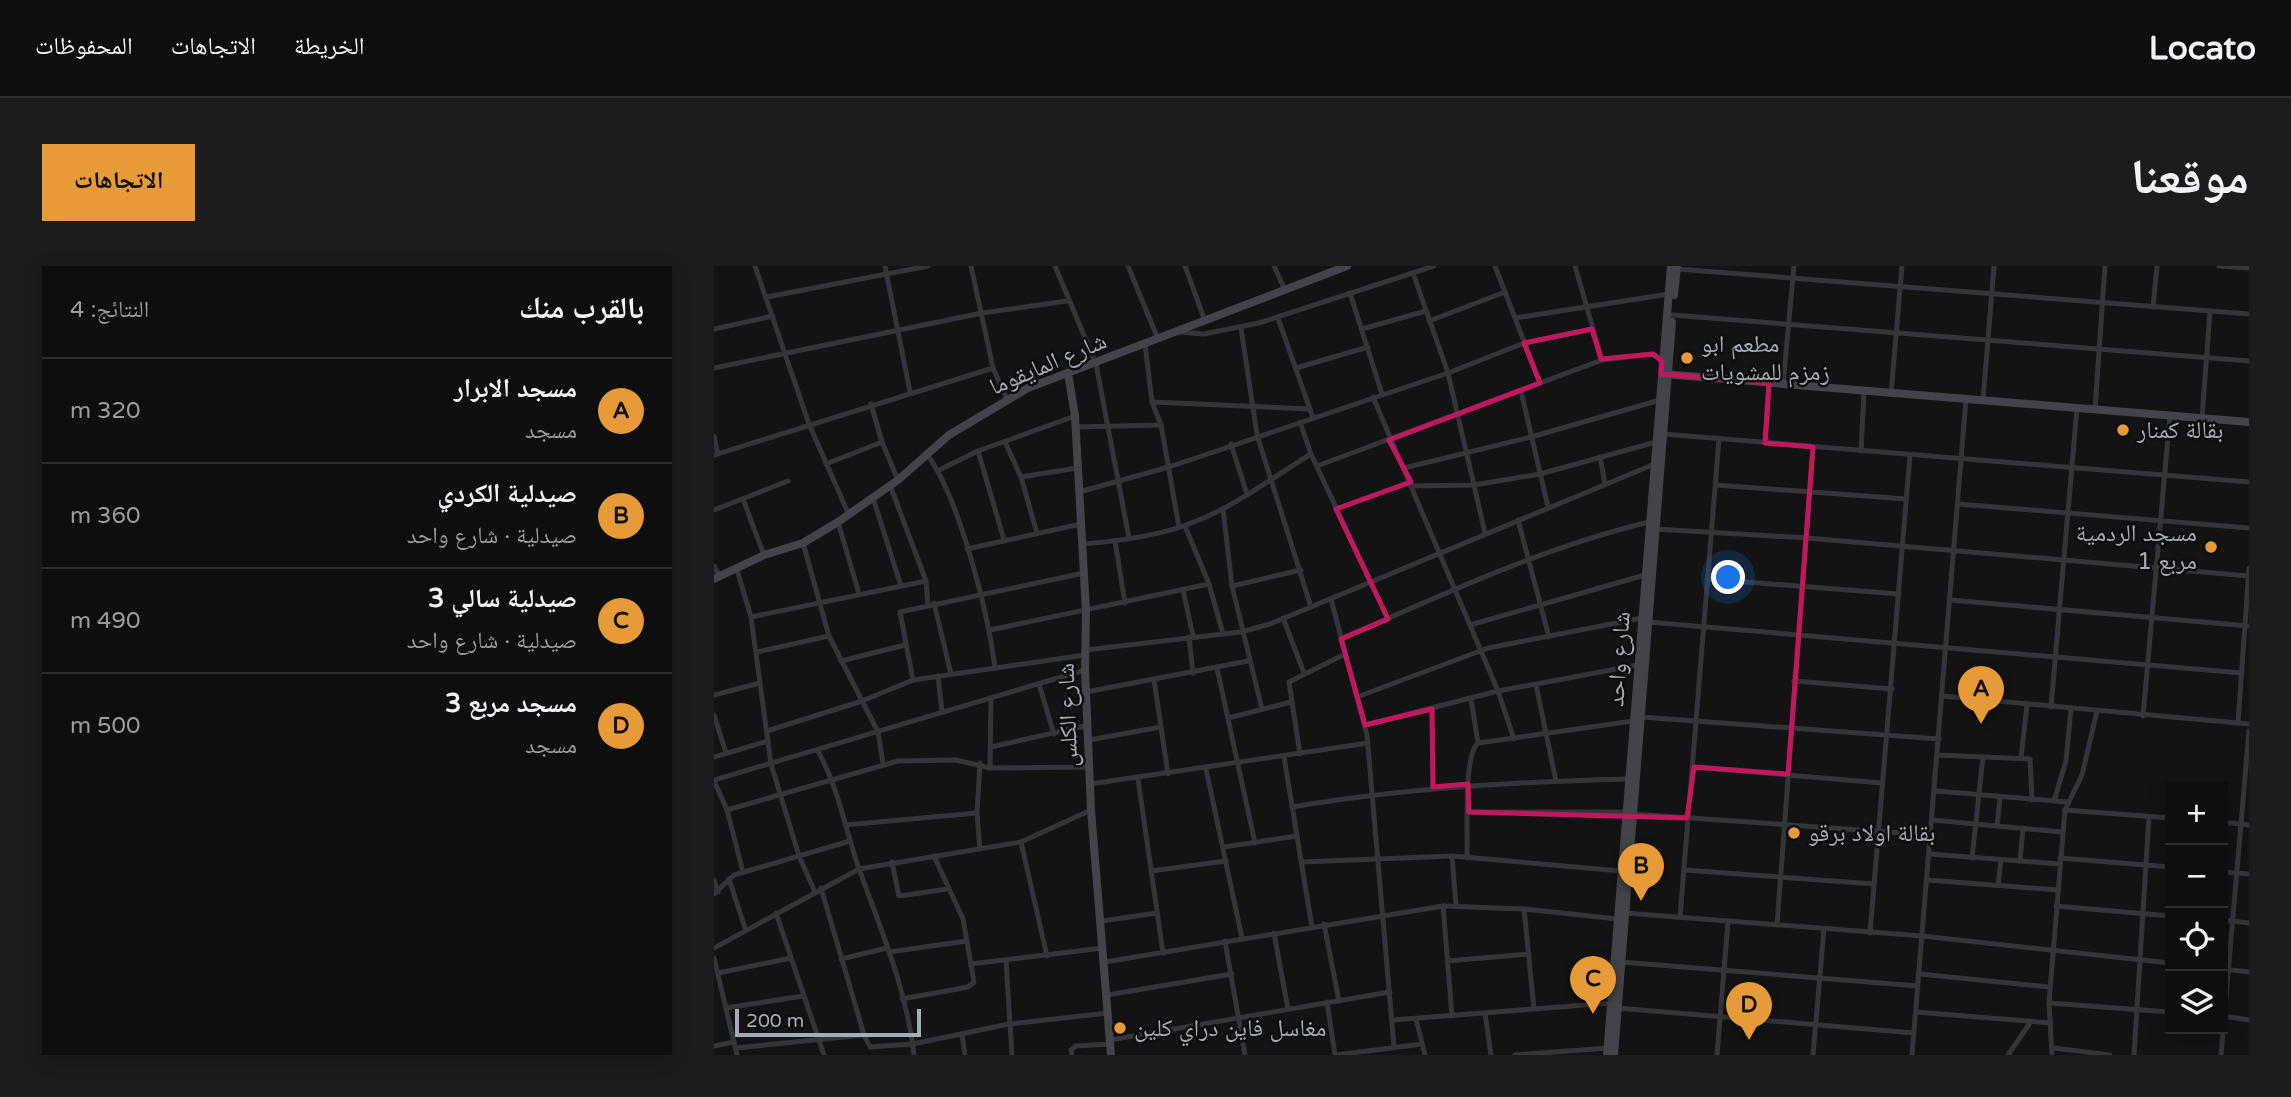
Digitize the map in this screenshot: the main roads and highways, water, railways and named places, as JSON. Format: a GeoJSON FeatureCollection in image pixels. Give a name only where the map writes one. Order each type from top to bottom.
{"type":"FeatureCollection","features":[{"type":"Feature","properties":{"kind":"place","name":"مطعم ابو زمزم للمشويات"},"geometry":{"type":"Point","coordinates":[1687,358]}},
{"type":"Feature","properties":{"kind":"place","name":"بقالة كمنار"},"geometry":{"type":"Point","coordinates":[2123,430]}},
{"type":"Feature","properties":{"kind":"place","name":"مسجد الردمية مربع 1"},"geometry":{"type":"Point","coordinates":[2211,547]}},
{"type":"Feature","properties":{"kind":"place","name":"مسجد الابرار"},"geometry":{"type":"Point","coordinates":[1981,724]}},
{"type":"Feature","properties":{"kind":"place","name":"بقالة اولاد برقو"},"geometry":{"type":"Point","coordinates":[1794,833]}},
{"type":"Feature","properties":{"kind":"place","name":"صيدلية الكردي"},"geometry":{"type":"Point","coordinates":[1641,901]}},
{"type":"Feature","properties":{"kind":"place","name":"صيدلية سالي 3"},"geometry":{"type":"Point","coordinates":[1593,1014]}},
{"type":"Feature","properties":{"kind":"place","name":"مغاسل فاين دراي كلين"},"geometry":{"type":"Point","coordinates":[1120,1028]}},
{"type":"Feature","properties":{"kind":"place","name":"مسجد مربع 3"},"geometry":{"type":"Point","coordinates":[1749,1040]}}]}
